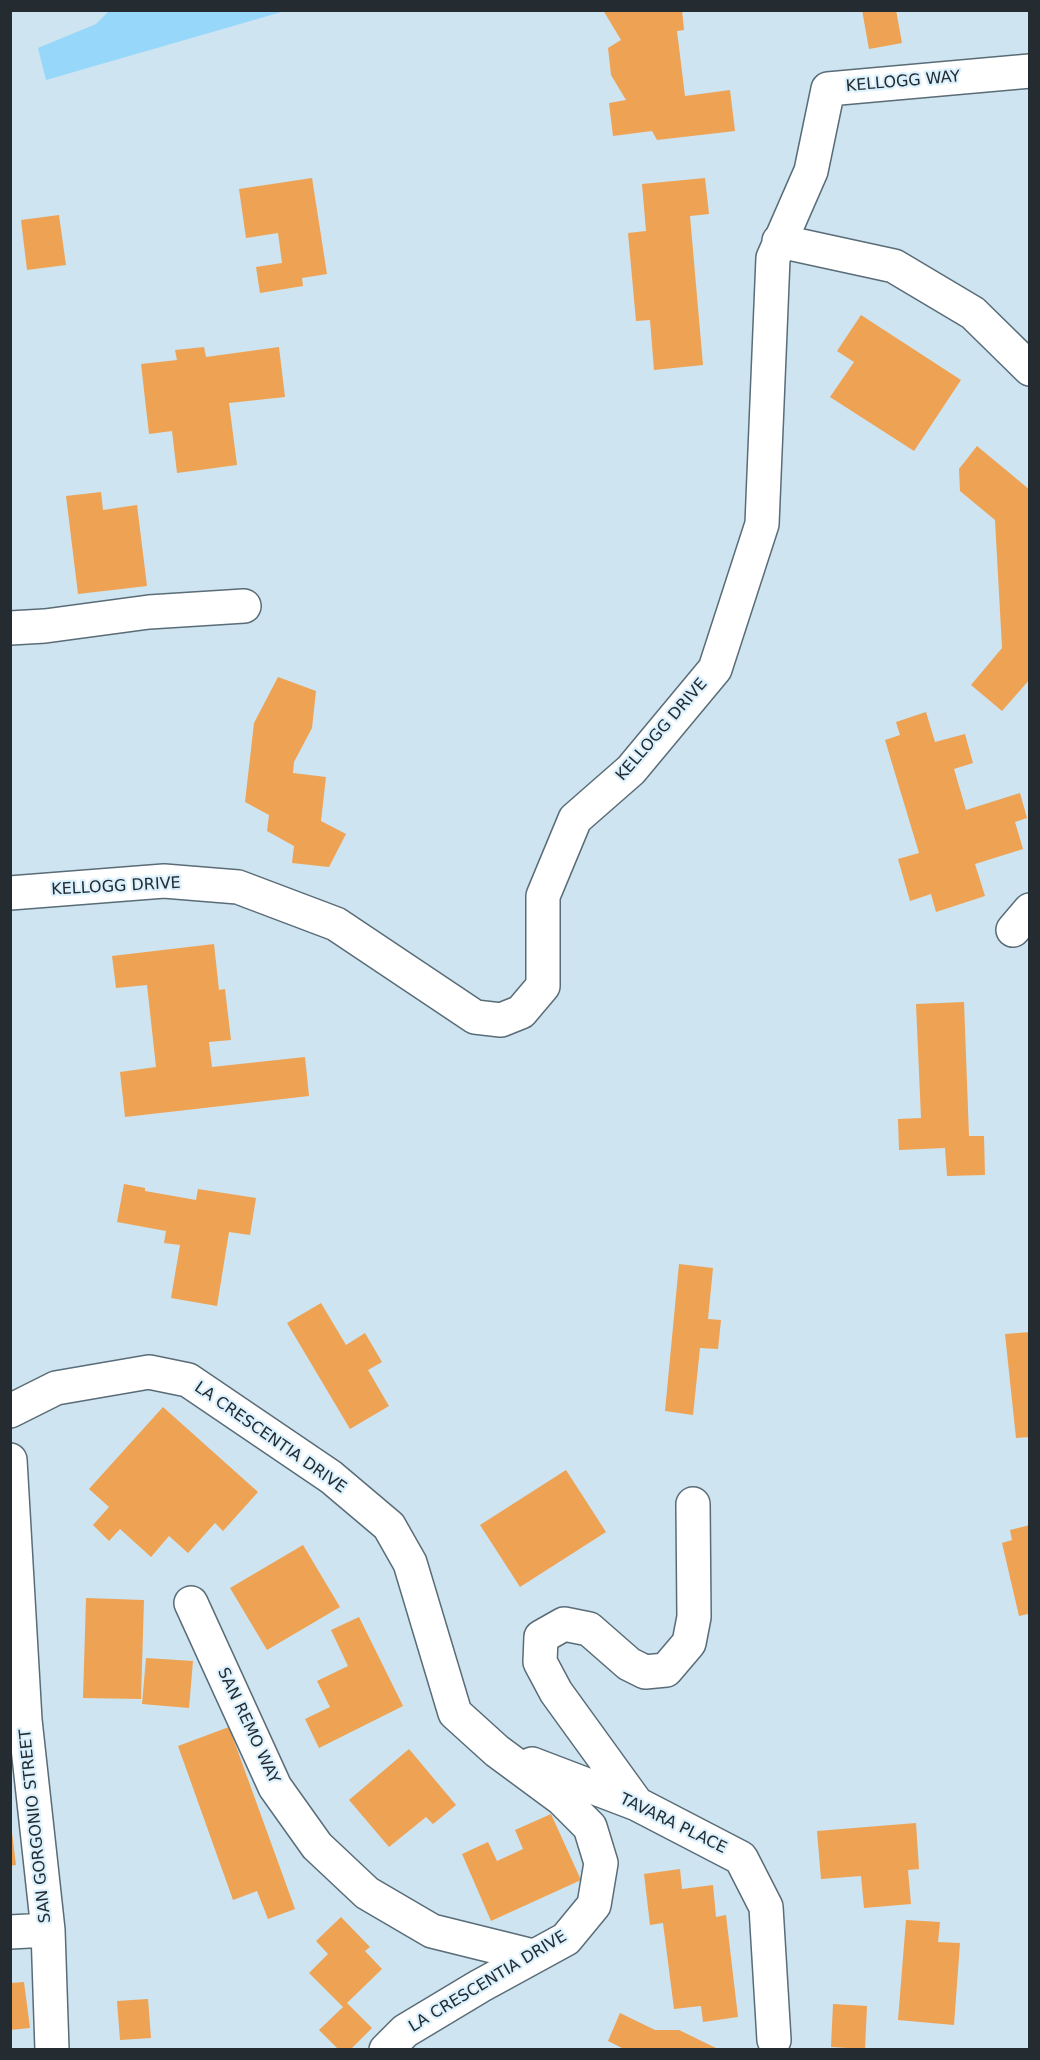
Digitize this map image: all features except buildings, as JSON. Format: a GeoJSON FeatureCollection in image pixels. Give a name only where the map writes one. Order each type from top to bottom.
{"type":"FeatureCollection","features":[{"type":"Feature","properties":{"kind":"street","name":"KELLOGG WAY"},"geometry":{"type":"LineString","coordinates":[[779,241],[811,171],[828,89],[1029,71]]}},
{"type":"Feature","properties":{"kind":"street"},"geometry":{"type":"LineString","coordinates":[[779,241],[894,266],[973,313],[1029,369]]}},
{"type":"Feature","properties":{"kind":"street","name":"KELLOGG DRIVE"},"geometry":{"type":"LineString","coordinates":[[10,893],[164,881],[238,887],[336,924],[475,1017],[501,1020],[521,1012],[543,987],[543,896],[575,819],[631,770],[715,669],[762,525],[773,258],[779,241]]}},
{"type":"Feature","properties":{"kind":"street"},"geometry":{"type":"LineString","coordinates":[[10,628],[45,626],[149,612],[244,606]]}},
{"type":"Feature","properties":{"kind":"street","name":"LA CRESCENTIA DRIVE"},"geometry":{"type":"LineString","coordinates":[[10,1412],[56,1388],[149,1372],[159,1374],[188,1380],[331,1477],[389,1526],[410,1563],[455,1713],[497,1751],[562,1799],[590,1827],[601,1863],[594,1905],[566,1939],[405,2031],[386,2049]]}},
{"type":"Feature","properties":{"kind":"street","name":"SAN GORGONIO STREET"},"geometry":{"type":"LineString","coordinates":[[10,1460],[25,1720],[48,1930],[52,2049]]}},
{"type":"Feature","properties":{"kind":"street"},"geometry":{"type":"LineString","coordinates":[[637,1804],[556,1692],[540,1662],[541,1637],[564,1624],[589,1629],[629,1664],[645,1672],[666,1670],[689,1643],[694,1617],[693,1504]]}},
{"type":"Feature","properties":{"kind":"street","name":"SAN REMO WAY"},"geometry":{"type":"LineString","coordinates":[[191,1603],[275,1787],[317,1846],[368,1893],[432,1931],[533,1956]]}},
{"type":"Feature","properties":{"kind":"street","name":"TAVARA PLACE"},"geometry":{"type":"LineString","coordinates":[[497,1751],[637,1804],[741,1858],[766,1907],[774,2040]]}},
{"type":"Feature","properties":{"kind":"street"},"geometry":{"type":"LineString","coordinates":[[10,1932],[48,1930]]}},
{"type":"Feature","properties":{"kind":"shaded area"},"geometry":{"type":"Polygon","coordinates":[[[109,11],[285,11],[46,80],[38,48],[96,24],[109,11]]]}}]}
